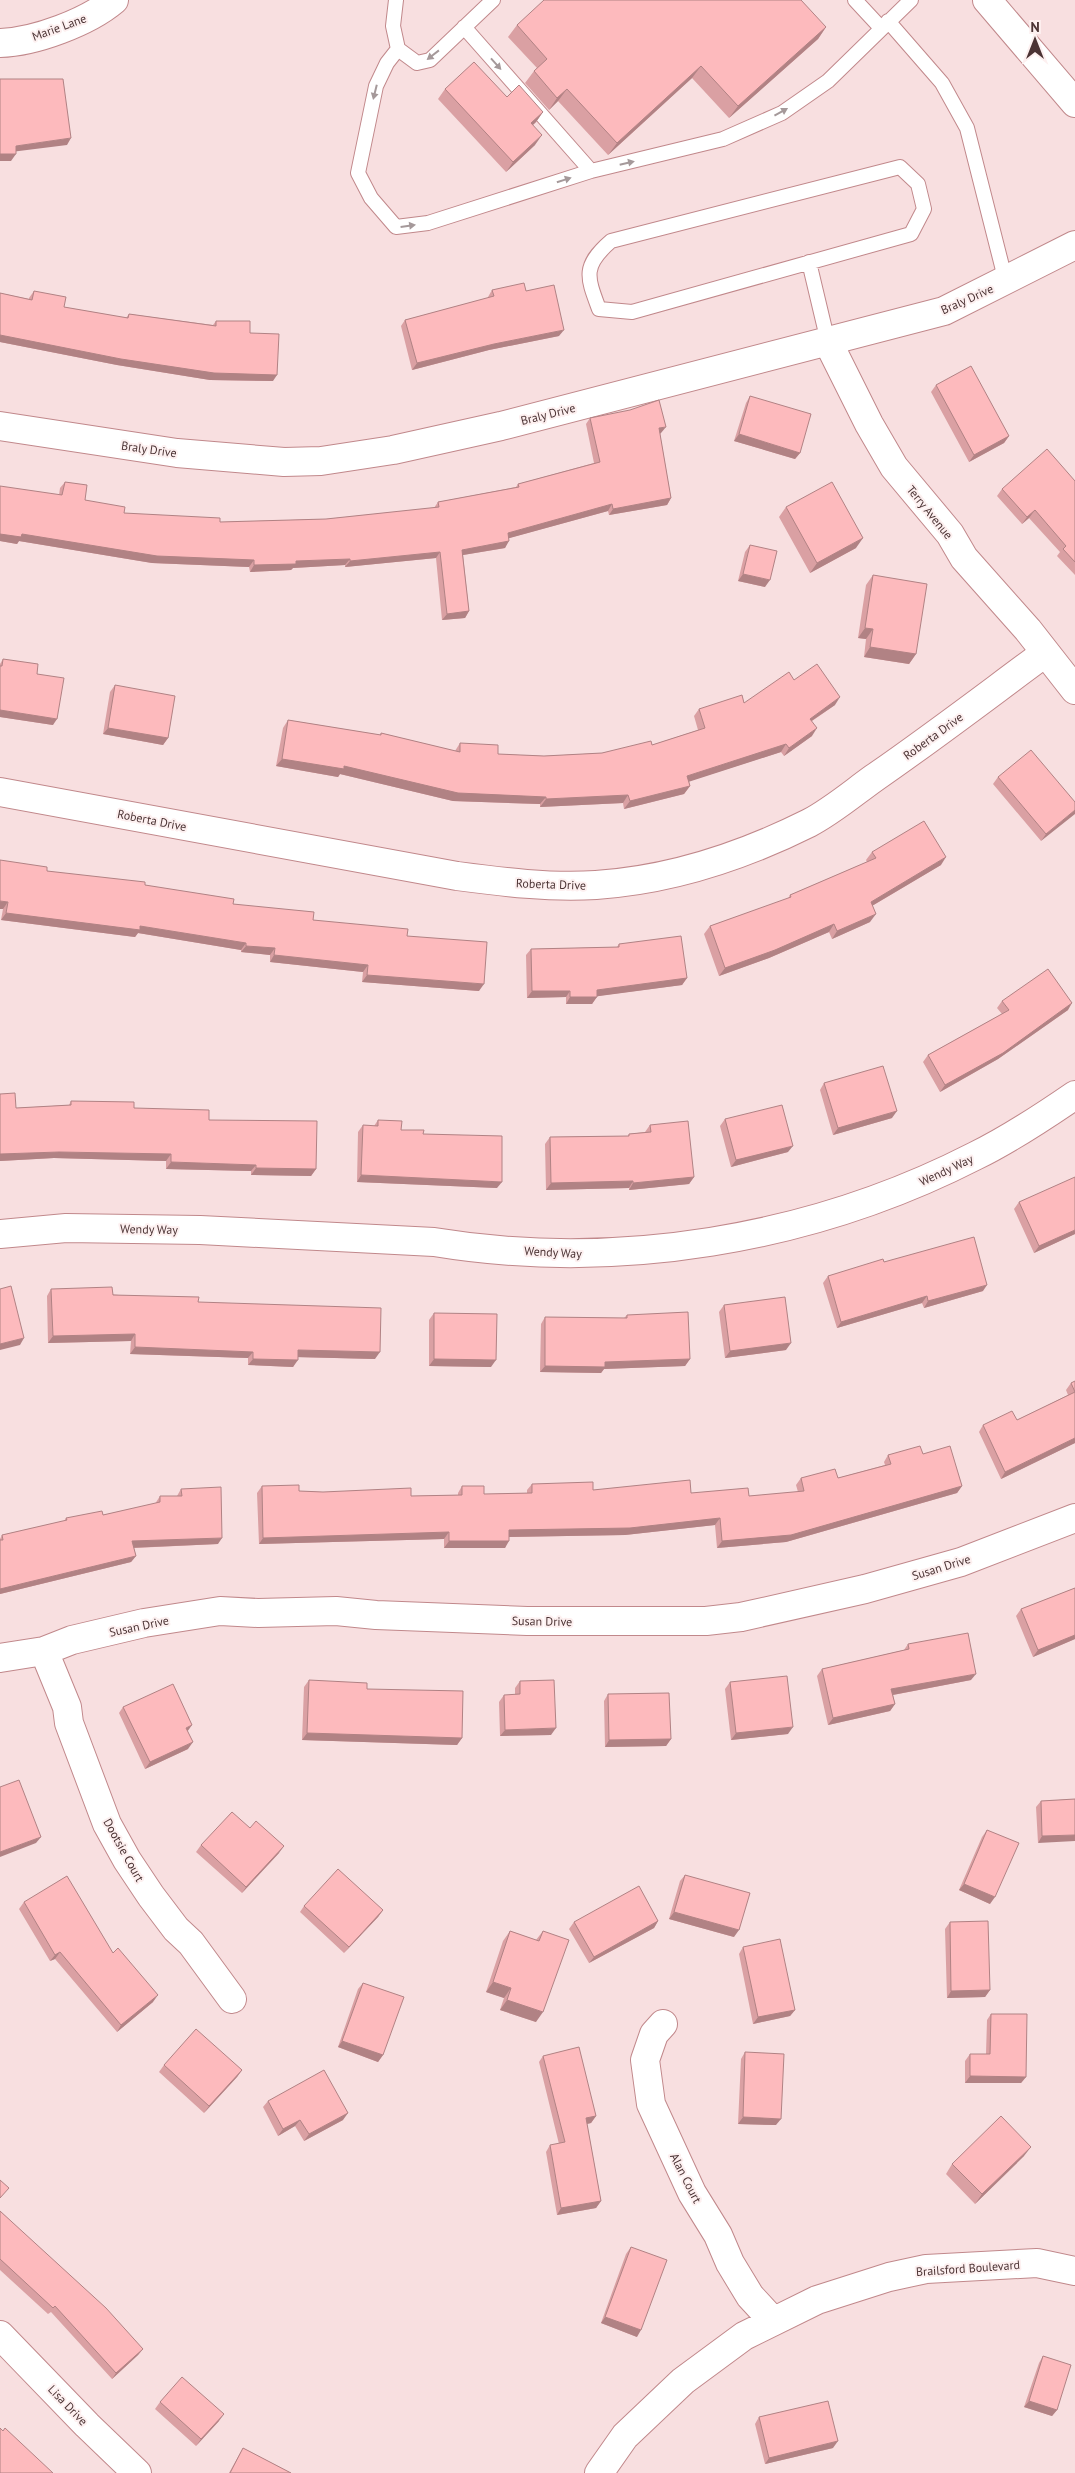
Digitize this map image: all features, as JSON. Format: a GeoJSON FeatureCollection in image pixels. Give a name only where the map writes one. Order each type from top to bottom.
{"type":"FeatureCollection","features":[{"type":"Feature","properties":{"kind":"street","name":"Marie Lane"},"geometry":{"type":"LineString","coordinates":[[0,43],[32,38],[84,19],[114,0]]}},
{"type":"Feature","properties":{"kind":"street"},"geometry":{"type":"LineString","coordinates":[[987,0],[1075,103]]}},
{"type":"Feature","properties":{"kind":"street","name":"Braly Drive"},"geometry":{"type":"LineString","coordinates":[[0,426],[177,453],[284,462],[321,461],[393,450],[501,426],[944,311],[1006,282],[1075,245]]}},
{"type":"Feature","properties":{"kind":"street","name":"Terry Avenue"},"geometry":{"type":"LineString","coordinates":[[828,342],[868,424],[894,467],[950,534],[964,558],[1075,690]]}},
{"type":"Feature","properties":{"kind":"street","name":"Roberta Drive"},"geometry":{"type":"LineString","coordinates":[[0,792],[457,876],[527,885],[606,884],[663,876],[724,859],[753,849],[810,822],[924,744],[1045,653]]}},
{"type":"Feature","properties":{"kind":"street","name":"Wendy Way"},"geometry":{"type":"LineString","coordinates":[[0,1234],[66,1228],[200,1230],[434,1242],[469,1248],[536,1253],[602,1254],[666,1249],[796,1225],[918,1183],[993,1147],[1028,1127],[1075,1095]]}},
{"type":"Feature","properties":{"kind":"street","name":"Susan Drive"},"geometry":{"type":"LineString","coordinates":[[0,1658],[44,1651],[72,1640],[144,1623],[220,1611],[258,1613],[336,1611],[376,1615],[527,1622],[706,1622],[866,1589],[961,1562],[1075,1518]]}},
{"type":"Feature","properties":{"kind":"street","name":"Dootsie Court"},"geometry":{"type":"LineString","coordinates":[[44,1651],[67,1708],[69,1723],[107,1824],[150,1896],[176,1930],[191,1944],[232,1999]]}},
{"type":"Feature","properties":{"kind":"street","name":"Alan Court"},"geometry":{"type":"LineString","coordinates":[[663,2024],[654,2034],[645,2060],[651,2104],[692,2193],[718,2235],[730,2263],[750,2296],[773,2321]]}},
{"type":"Feature","properties":{"kind":"street","name":"Brailsford Boulevard"},"geometry":{"type":"LineString","coordinates":[[599,2473],[625,2436],[683,2381],[744,2336],[816,2300],[889,2277],[926,2269],[1037,2263],[1075,2270]]}},
{"type":"Feature","properties":{"kind":"street","name":"Lisa Drive"},"geometry":{"type":"LineString","coordinates":[[0,2335],[87,2425],[137,2473]]}},
{"type":"Feature","properties":{"kind":"lane"},"geometry":{"type":"LineString","coordinates":[[396,0],[393,26],[398,50],[417,63],[430,60],[493,0]]}},
{"type":"Feature","properties":{"kind":"lane"},"geometry":{"type":"LineString","coordinates":[[855,0],[885,24],[942,83],[967,128],[1006,282]]}},
{"type":"Feature","properties":{"kind":"lane"},"geometry":{"type":"LineString","coordinates":[[398,50],[387,63],[376,86],[358,173],[371,198],[396,227],[428,223],[592,171],[723,139],[782,112],[828,81],[911,0]]}},
{"type":"Feature","properties":{"kind":"lane"},"geometry":{"type":"LineString","coordinates":[[464,27],[592,171]]}},
{"type":"Feature","properties":{"kind":"lane"},"geometry":{"type":"LineString","coordinates":[[900,168],[918,184],[924,209],[911,234],[809,262],[632,312],[600,309],[588,280],[595,255],[611,241],[900,168]]}},
{"type":"Feature","properties":{"kind":"lane"},"geometry":{"type":"LineString","coordinates":[[809,262],[828,342]]}},
{"type":"Feature","properties":{"kind":"building"},"geometry":{"type":"Polygon","coordinates":[[[544,0],[801,0],[826,27],[738,106],[701,66],[617,143],[567,89],[557,98],[534,71],[547,59],[517,25],[544,0]]]}},
{"type":"Feature","properties":{"kind":"building"},"geometry":{"type":"Polygon","coordinates":[[[474,62],[507,97],[519,85],[543,112],[531,123],[542,135],[513,162],[445,89],[474,62]]]}},
{"type":"Feature","properties":{"kind":"building"},"geometry":{"type":"Polygon","coordinates":[[[0,79],[63,79],[71,138],[16,146],[16,154],[0,154],[0,79]]]}},
{"type":"Feature","properties":{"kind":"building"},"geometry":{"type":"Polygon","coordinates":[[[524,283],[526,291],[554,285],[564,330],[494,344],[417,363],[405,320],[494,296],[492,290],[524,283]]]}},
{"type":"Feature","properties":{"kind":"building"},"geometry":{"type":"Polygon","coordinates":[[[34,291],[66,297],[64,307],[128,318],[129,314],[216,326],[216,321],[250,321],[250,333],[279,334],[277,375],[214,373],[121,359],[0,335],[0,293],[32,300],[34,291]]]}},
{"type":"Feature","properties":{"kind":"building"},"geometry":{"type":"Polygon","coordinates":[[[971,366],[1009,436],[974,455],[936,385],[971,366]]]}},
{"type":"Feature","properties":{"kind":"building"},"geometry":{"type":"Polygon","coordinates":[[[750,396],[811,414],[800,453],[739,434],[750,396]]]}},
{"type":"Feature","properties":{"kind":"building"},"geometry":{"type":"Polygon","coordinates":[[[659,400],[666,427],[659,428],[671,498],[613,509],[612,504],[508,533],[509,541],[462,550],[469,611],[447,614],[440,552],[350,561],[350,559],[296,561],[296,564],[254,565],[254,560],[157,556],[22,534],[21,537],[0,534],[0,486],[62,495],[65,482],[87,485],[85,500],[125,507],[124,513],[220,518],[220,522],[326,519],[439,507],[438,502],[519,487],[518,484],[600,462],[590,418],[630,410],[659,400]]]}},
{"type":"Feature","properties":{"kind":"building"},"geometry":{"type":"Polygon","coordinates":[[[1047,449],[1075,481],[1075,562],[1063,549],[1066,546],[1035,510],[1027,517],[1002,489],[1047,449]]]}},
{"type":"Feature","properties":{"kind":"building"},"geometry":{"type":"Polygon","coordinates":[[[832,482],[863,538],[817,563],[786,507],[832,482]]]}},
{"type":"Feature","properties":{"kind":"building"},"geometry":{"type":"Polygon","coordinates":[[[750,545],[777,551],[770,580],[743,574],[750,545]]]}},
{"type":"Feature","properties":{"kind":"building"},"geometry":{"type":"Polygon","coordinates":[[[873,575],[927,584],[916,654],[870,647],[873,629],[865,628],[873,575]]]}},
{"type":"Feature","properties":{"kind":"building"},"geometry":{"type":"Polygon","coordinates":[[[3,659],[38,664],[37,674],[64,678],[57,719],[0,710],[0,666],[2,666],[3,659]]]}},
{"type":"Feature","properties":{"kind":"building"},"geometry":{"type":"Polygon","coordinates":[[[817,664],[840,697],[810,719],[817,728],[789,748],[786,744],[687,776],[690,786],[630,801],[628,795],[546,799],[546,797],[458,793],[344,766],[344,769],[282,759],[288,720],[381,735],[381,733],[460,752],[460,743],[498,745],[498,754],[544,756],[602,753],[651,741],[652,745],[705,728],[699,709],[742,695],[744,703],[789,672],[794,680],[817,664]]]}},
{"type":"Feature","properties":{"kind":"building"},"geometry":{"type":"Polygon","coordinates":[[[115,685],[175,696],[168,738],[108,728],[115,685]]]}},
{"type":"Feature","properties":{"kind":"building"},"geometry":{"type":"Polygon","coordinates":[[[1031,750],[1075,802],[1075,810],[1046,834],[998,777],[1031,750]]]}},
{"type":"Feature","properties":{"kind":"building"},"geometry":{"type":"Polygon","coordinates":[[[924,821],[946,857],[871,902],[876,914],[837,931],[834,924],[775,950],[725,968],[710,926],[791,897],[790,895],[876,858],[872,852],[924,821]]]}},
{"type":"Feature","properties":{"kind":"building"},"geometry":{"type":"Polygon","coordinates":[[[0,860],[47,867],[47,871],[145,882],[145,885],[234,899],[233,904],[314,912],[313,920],[408,929],[407,936],[487,942],[484,984],[367,975],[368,965],[274,955],[275,948],[246,946],[246,943],[140,926],[140,930],[6,913],[8,902],[0,901],[0,860]]]}},
{"type":"Feature","properties":{"kind":"building"},"geometry":{"type":"Polygon","coordinates":[[[681,936],[687,978],[597,990],[597,997],[570,997],[570,991],[532,991],[531,949],[619,947],[619,944],[681,936]]]}},
{"type":"Feature","properties":{"kind":"building"},"geometry":{"type":"Polygon","coordinates":[[[1048,969],[1072,1003],[1003,1053],[945,1085],[928,1055],[1009,1010],[1002,1001],[1048,969]]]}},
{"type":"Feature","properties":{"kind":"building"},"geometry":{"type":"Polygon","coordinates":[[[883,1066],[897,1111],[838,1128],[824,1083],[883,1066]]]}},
{"type":"Feature","properties":{"kind":"building"},"geometry":{"type":"Polygon","coordinates":[[[15,1093],[16,1108],[71,1105],[71,1101],[134,1102],[134,1108],[209,1110],[209,1120],[317,1121],[316,1169],[256,1168],[256,1165],[171,1162],[171,1154],[59,1152],[0,1154],[0,1094],[15,1093]]]}},
{"type":"Feature","properties":{"kind":"building"},"geometry":{"type":"Polygon","coordinates":[[[782,1105],[793,1146],[736,1160],[725,1119],[782,1105]]]}},
{"type":"Feature","properties":{"kind":"building"},"geometry":{"type":"Polygon","coordinates":[[[378,1120],[402,1121],[401,1130],[424,1130],[423,1134],[502,1136],[502,1182],[361,1175],[363,1125],[378,1126],[378,1120]]]}},
{"type":"Feature","properties":{"kind":"building"},"geometry":{"type":"Polygon","coordinates":[[[688,1121],[694,1177],[633,1183],[633,1181],[551,1183],[550,1137],[629,1136],[629,1134],[651,1132],[650,1125],[688,1121]]]}},
{"type":"Feature","properties":{"kind":"building"},"geometry":{"type":"Polygon","coordinates":[[[1075,1177],[1075,1230],[1039,1246],[1019,1202],[1075,1177]]]}},
{"type":"Feature","properties":{"kind":"building"},"geometry":{"type":"Polygon","coordinates":[[[974,1237],[987,1285],[928,1301],[927,1296],[841,1322],[828,1276],[883,1259],[884,1262],[974,1237]]]}},
{"type":"Feature","properties":{"kind":"building"},"geometry":{"type":"Polygon","coordinates":[[[11,1286],[24,1338],[0,1344],[0,1289],[11,1286]]]}},
{"type":"Feature","properties":{"kind":"building"},"geometry":{"type":"Polygon","coordinates":[[[112,1287],[113,1295],[199,1297],[198,1302],[381,1308],[380,1352],[298,1350],[298,1360],[253,1359],[253,1352],[135,1347],[135,1334],[53,1336],[51,1289],[112,1287]]]}},
{"type":"Feature","properties":{"kind":"building"},"geometry":{"type":"Polygon","coordinates":[[[785,1297],[791,1343],[730,1351],[724,1305],[785,1297]]]}},
{"type":"Feature","properties":{"kind":"building"},"geometry":{"type":"Polygon","coordinates":[[[688,1312],[690,1359],[605,1362],[605,1367],[545,1366],[545,1317],[627,1318],[627,1315],[688,1312]]]}},
{"type":"Feature","properties":{"kind":"building"},"geometry":{"type":"Polygon","coordinates":[[[434,1313],[497,1314],[496,1360],[434,1359],[434,1313]]]}},
{"type":"Feature","properties":{"kind":"building"},"geometry":{"type":"Polygon","coordinates":[[[1075,1381],[1075,1392],[1071,1383],[1075,1381]]]}},
{"type":"Feature","properties":{"kind":"building"},"geometry":{"type":"Polygon","coordinates":[[[1075,1392],[1075,1438],[1005,1472],[983,1425],[1012,1411],[1017,1420],[1075,1392]]]}},
{"type":"Feature","properties":{"kind":"building"},"geometry":{"type":"Polygon","coordinates":[[[920,1446],[923,1454],[950,1446],[962,1486],[791,1535],[722,1541],[720,1518],[630,1528],[509,1530],[509,1541],[449,1541],[449,1532],[263,1538],[262,1486],[299,1485],[299,1491],[323,1492],[411,1488],[411,1496],[462,1495],[462,1486],[484,1486],[484,1494],[532,1493],[532,1484],[593,1482],[593,1490],[690,1480],[691,1493],[748,1488],[749,1496],[804,1491],[801,1478],[835,1469],[838,1478],[891,1464],[888,1455],[920,1446]]]}},
{"type":"Feature","properties":{"kind":"building"},"geometry":{"type":"Polygon","coordinates":[[[221,1487],[222,1538],[132,1541],[136,1556],[0,1589],[0,1540],[3,1540],[2,1535],[67,1520],[66,1518],[102,1511],[103,1515],[160,1502],[160,1496],[182,1496],[181,1489],[221,1487]]]}},
{"type":"Feature","properties":{"kind":"building"},"geometry":{"type":"Polygon","coordinates":[[[1075,1588],[1075,1635],[1038,1650],[1021,1609],[1075,1588]]]}},
{"type":"Feature","properties":{"kind":"building"},"geometry":{"type":"Polygon","coordinates":[[[968,1633],[976,1674],[891,1689],[895,1704],[833,1718],[822,1669],[909,1649],[908,1644],[968,1633]]]}},
{"type":"Feature","properties":{"kind":"building"},"geometry":{"type":"Polygon","coordinates":[[[787,1676],[793,1727],[736,1733],[730,1682],[787,1676]]]}},
{"type":"Feature","properties":{"kind":"building"},"geometry":{"type":"Polygon","coordinates":[[[309,1680],[367,1683],[367,1689],[463,1691],[462,1738],[307,1733],[309,1680]]]}},
{"type":"Feature","properties":{"kind":"building"},"geometry":{"type":"Polygon","coordinates":[[[554,1680],[556,1728],[505,1730],[504,1695],[520,1694],[520,1681],[554,1680]]]}},
{"type":"Feature","properties":{"kind":"building"},"geometry":{"type":"Polygon","coordinates":[[[173,1684],[192,1725],[186,1728],[193,1742],[150,1762],[123,1707],[173,1684]]]}},
{"type":"Feature","properties":{"kind":"building"},"geometry":{"type":"Polygon","coordinates":[[[669,1693],[671,1739],[609,1740],[608,1694],[669,1693]]]}},
{"type":"Feature","properties":{"kind":"building"},"geometry":{"type":"Polygon","coordinates":[[[19,1780],[41,1837],[0,1852],[0,1787],[19,1780]]]}},
{"type":"Feature","properties":{"kind":"building"},"geometry":{"type":"Polygon","coordinates":[[[1075,1799],[1075,1835],[1042,1836],[1041,1801],[1075,1799]]]}},
{"type":"Feature","properties":{"kind":"building"},"geometry":{"type":"Polygon","coordinates":[[[232,1812],[250,1828],[256,1821],[284,1846],[246,1887],[201,1845],[232,1812]]]}},
{"type":"Feature","properties":{"kind":"building"},"geometry":{"type":"Polygon","coordinates":[[[987,1830],[1019,1843],[995,1897],[964,1884],[987,1830]]]}},
{"type":"Feature","properties":{"kind":"building"},"geometry":{"type":"Polygon","coordinates":[[[338,1869],[383,1910],[349,1947],[304,1906],[338,1869]]]}},
{"type":"Feature","properties":{"kind":"building"},"geometry":{"type":"Polygon","coordinates":[[[685,1875],[750,1893],[739,1930],[674,1912],[685,1875]]]}},
{"type":"Feature","properties":{"kind":"building"},"geometry":{"type":"Polygon","coordinates":[[[67,1876],[113,1953],[118,1948],[158,1995],[121,2025],[60,1952],[55,1955],[24,1902],[67,1876]]]}},
{"type":"Feature","properties":{"kind":"building"},"geometry":{"type":"Polygon","coordinates":[[[639,1886],[658,1921],[594,1957],[574,1922],[639,1886]]]}},
{"type":"Feature","properties":{"kind":"building"},"geometry":{"type":"Polygon","coordinates":[[[988,1921],[990,1990],[951,1991],[950,1922],[988,1921]]]}},
{"type":"Feature","properties":{"kind":"building"},"geometry":{"type":"Polygon","coordinates":[[[510,1931],[539,1941],[543,1931],[569,1940],[543,2012],[507,2000],[511,1988],[493,1982],[510,1931]]]}},
{"type":"Feature","properties":{"kind":"building"},"geometry":{"type":"Polygon","coordinates":[[[780,1939],[795,2010],[758,2017],[743,1947],[780,1939]]]}},
{"type":"Feature","properties":{"kind":"building"},"geometry":{"type":"Polygon","coordinates":[[[363,1983],[404,1997],[383,2055],[342,2041],[363,1983]]]}},
{"type":"Feature","properties":{"kind":"building"},"geometry":{"type":"Polygon","coordinates":[[[991,2014],[1027,2014],[1026,2077],[970,2076],[970,2054],[990,2054],[991,2014]]]}},
{"type":"Feature","properties":{"kind":"building"},"geometry":{"type":"Polygon","coordinates":[[[196,2029],[242,2070],[209,2106],[164,2065],[196,2029]]]}},
{"type":"Feature","properties":{"kind":"building"},"geometry":{"type":"Polygon","coordinates":[[[579,2047],[596,2116],[586,2118],[601,2201],[561,2208],[550,2145],[565,2142],[543,2056],[579,2047]]]}},
{"type":"Feature","properties":{"kind":"building"},"geometry":{"type":"Polygon","coordinates":[[[745,2052],[784,2054],[781,2119],[743,2117],[745,2052]]]}},
{"type":"Feature","properties":{"kind":"building"},"geometry":{"type":"Polygon","coordinates":[[[324,2070],[348,2113],[309,2134],[300,2120],[283,2129],[268,2101],[324,2070]]]}},
{"type":"Feature","properties":{"kind":"building"},"geometry":{"type":"Polygon","coordinates":[[[1001,2116],[1031,2147],[982,2194],[952,2164],[1001,2116]]]}},
{"type":"Feature","properties":{"kind":"building"},"geometry":{"type":"Polygon","coordinates":[[[0,2180],[9,2188],[0,2198],[0,2180]]]}},
{"type":"Feature","properties":{"kind":"building"},"geometry":{"type":"Polygon","coordinates":[[[0,2211],[106,2308],[143,2349],[116,2373],[55,2306],[53,2308],[0,2259],[0,2211]]]}},
{"type":"Feature","properties":{"kind":"building"},"geometry":{"type":"Polygon","coordinates":[[[631,2247],[667,2260],[641,2330],[605,2317],[631,2247]]]}},
{"type":"Feature","properties":{"kind":"building"},"geometry":{"type":"Polygon","coordinates":[[[1043,2356],[1071,2365],[1057,2410],[1029,2401],[1043,2356]]]}},
{"type":"Feature","properties":{"kind":"building"},"geometry":{"type":"Polygon","coordinates":[[[182,2377],[224,2414],[201,2439],[160,2402],[182,2377]]]}},
{"type":"Feature","properties":{"kind":"building"},"geometry":{"type":"Polygon","coordinates":[[[828,2401],[838,2441],[769,2458],[759,2417],[828,2401]]]}},
{"type":"Feature","properties":{"kind":"building"},"geometry":{"type":"Polygon","coordinates":[[[0,2428],[3,2431],[5,2428],[53,2473],[0,2473],[0,2428]]]}},
{"type":"Feature","properties":{"kind":"building"},"geometry":{"type":"Polygon","coordinates":[[[243,2448],[291,2473],[230,2473],[243,2448]]]}}]}
